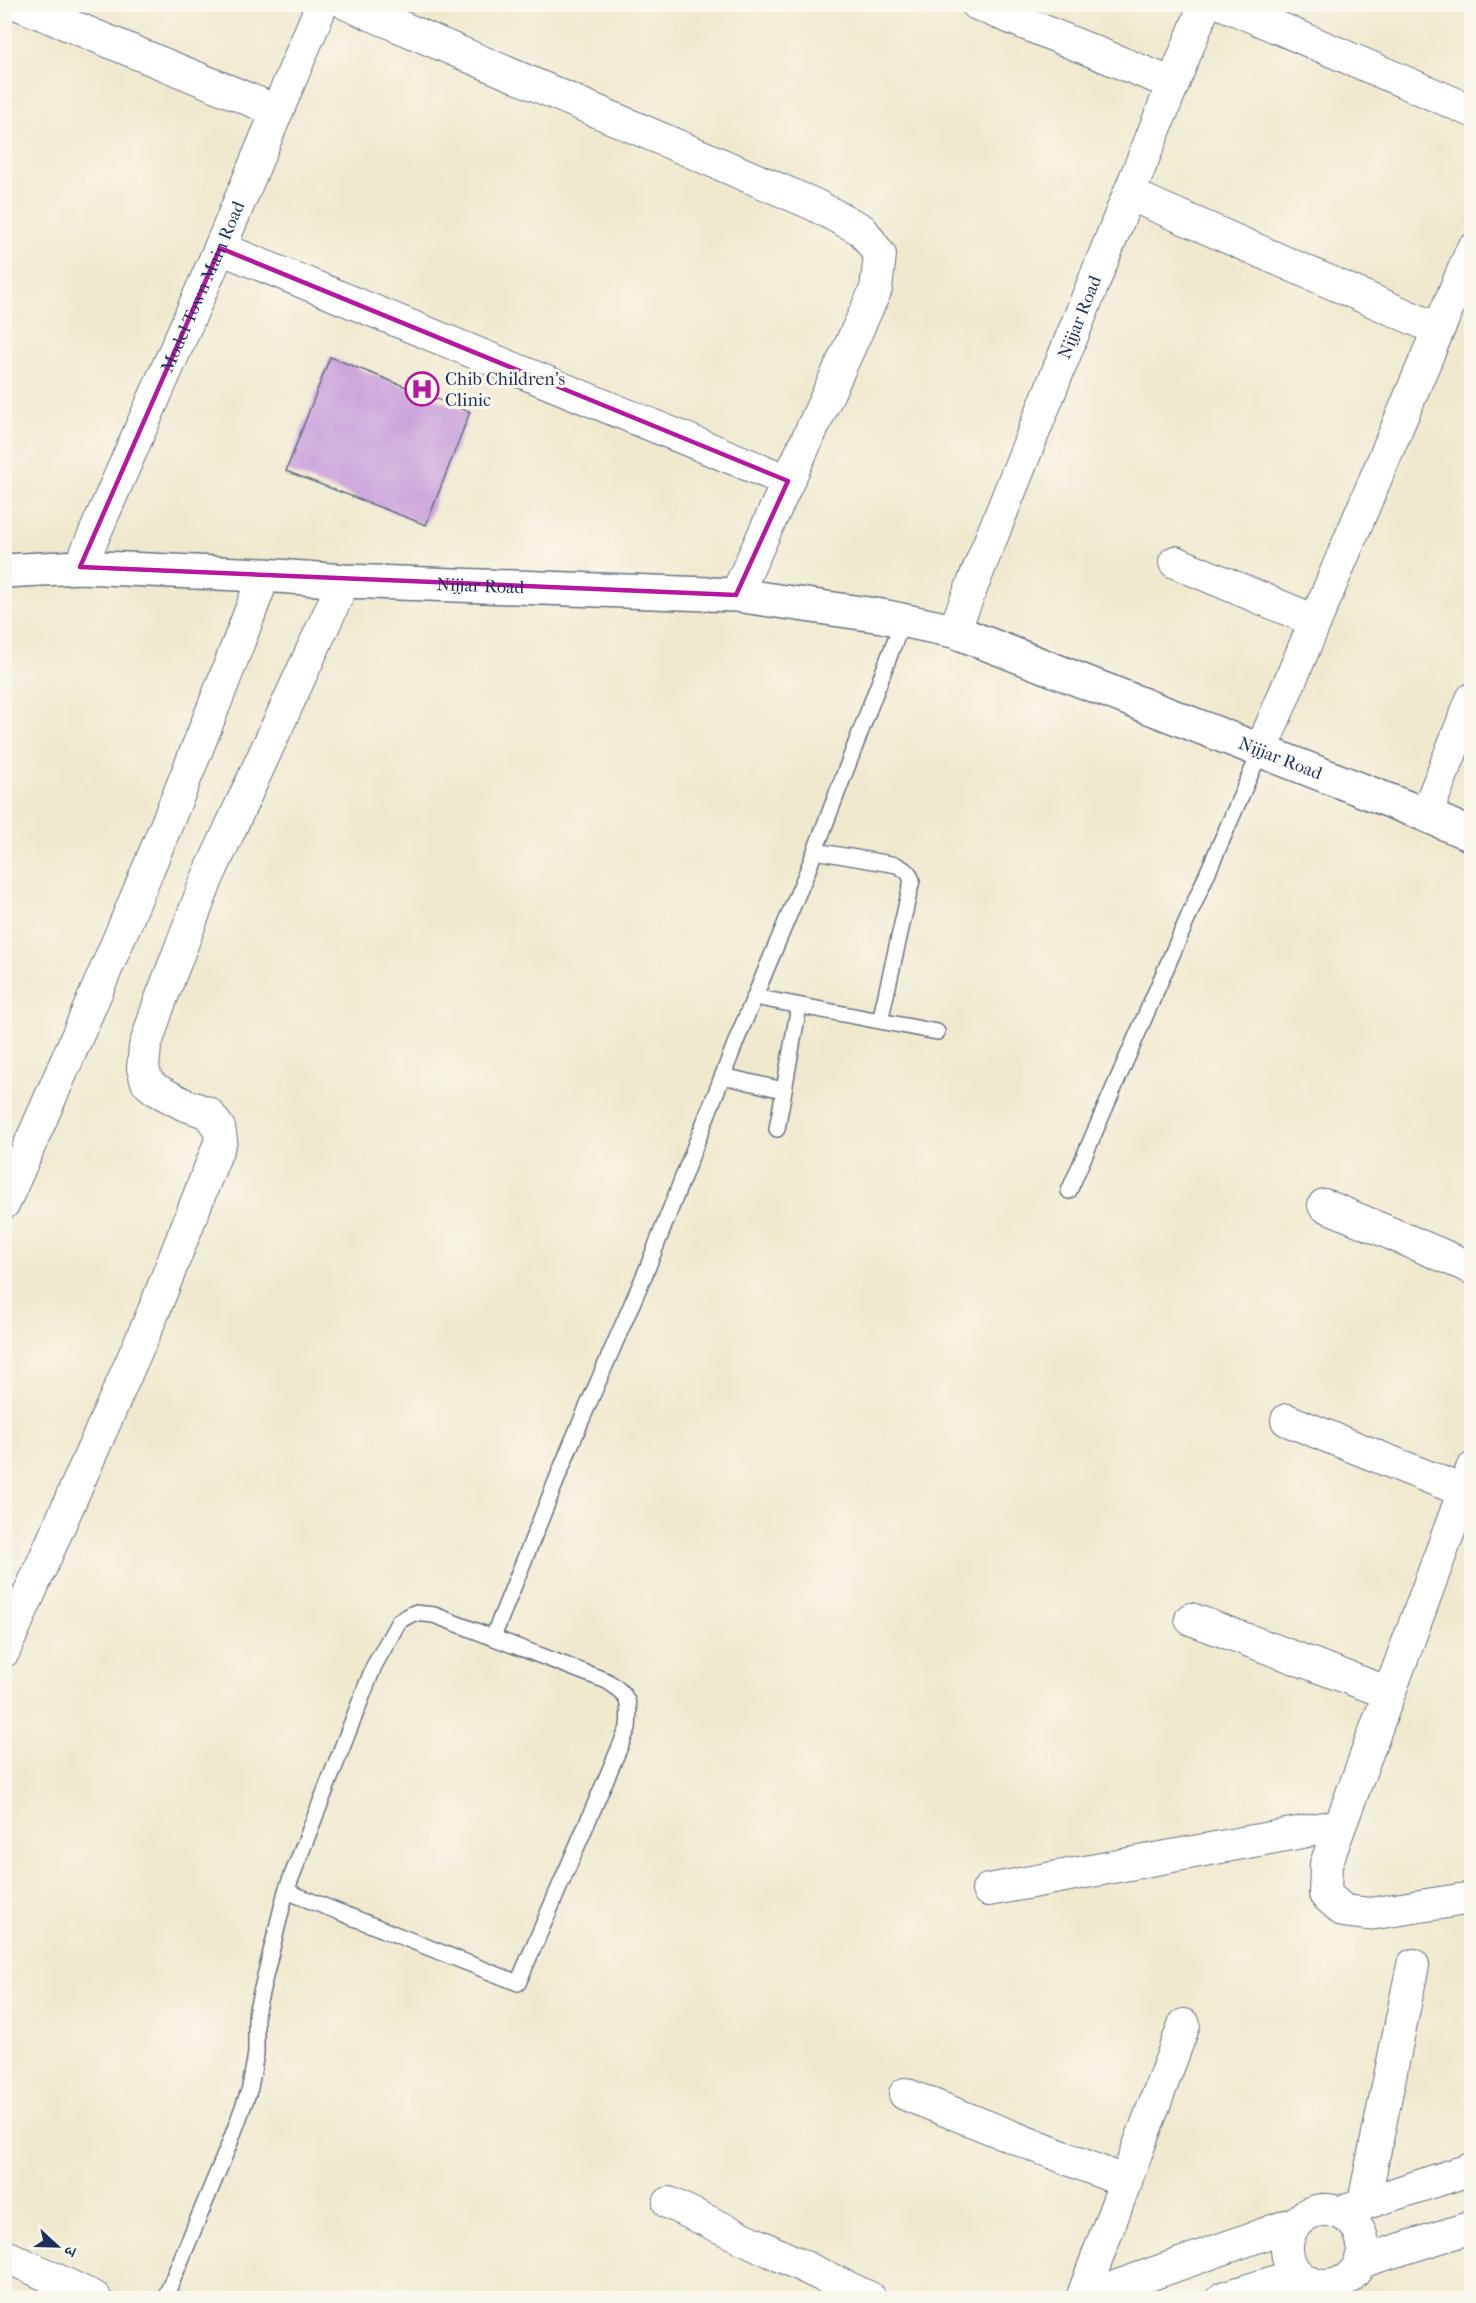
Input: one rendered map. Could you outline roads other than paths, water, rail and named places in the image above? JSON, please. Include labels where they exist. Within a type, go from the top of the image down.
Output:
[{"type":"street","points":[[18,4],[277,111]]},
{"type":"street","name":"Model Town Main Road","points":[[80,567],[220,248],[322,4]]},
{"type":"street","points":[[347,4],[813,204],[862,230],[880,255],[876,289],[736,595]]},
{"type":"street","name":"Nijjar Road","points":[[954,631],[1205,4]]},
{"type":"street","points":[[1223,4],[1472,111]]},
{"type":"street","points":[[990,7],[1173,84]]},
{"type":"street","points":[[1129,194],[1437,329]]},
{"type":"street","points":[[220,248],[788,481]]},
{"type":"street","points":[[1261,750],[1472,250]]},
{"type":"street","points":[[1175,562],[1315,621]]},
{"type":"street","name":"Nijjar Road","points":[[4,571],[80,567],[345,581],[736,595],[903,620],[954,631],[1472,835]]},
{"type":"street","points":[[4,1203],[89,1012],[166,830],[264,575]]},
{"type":"street","points":[[4,1651],[153,1313],[221,1140],[219,1128],[208,1113],[183,1104],[147,1082],[143,1068],[145,1047],[207,879],[345,581]]},
{"type":"street","points":[[1426,815],[1472,699]]},
{"type":"street","points":[[1324,1205],[1472,1268]]},
{"type":"street","points":[[1287,1420],[1467,1480],[1326,1864],[1325,1894],[1344,1911],[1369,1914],[1472,1898]]},
{"type":"street","points":[[1191,1619],[1389,1693]]},
{"type":"street","points":[[988,1890],[1340,1825]]},
{"type":"street","points":[[1295,2223],[1286,2245],[1290,2266],[1297,2276],[1319,2287],[1344,2282],[1354,2274],[1360,2262],[1362,2239],[1349,2218],[1351,2207],[1413,1965]]},
{"type":"street","points":[[1083,2298],[1184,2025]]},
{"type":"street","points":[[905,2094],[1126,2182]]},
{"type":"street","points":[[1083,2298],[1295,2223],[1319,2210],[1351,2207],[1472,2169]]},
{"type":"street","points":[[669,2203],[870,2298]]},
{"type":"street","points":[[1360,2262],[1472,2227]]},
{"type":"street","points":[[4,2255],[87,2297]]},
{"type":"street","points":[[1223,2298],[1297,2276]]},
{"type":"lane","points":[[493,1637],[572,1442],[647,1269],[815,851],[903,620]]},
{"type":"lane","points":[[1069,1191],[1261,750]]},
{"type":"lane","points":[[815,851],[897,866],[908,872],[912,880],[880,1022]]},
{"type":"lane","points":[[755,997],[937,1032]]},
{"type":"lane","points":[[777,1129],[799,1006]]},
{"type":"lane","points":[[723,1076],[783,1090]]},
{"type":"lane","points":[[165,2298],[229,2145],[250,2088],[256,2053],[256,2013],[286,1891],[374,1666],[399,1621],[414,1613],[434,1615],[607,1681],[622,1691],[630,1705],[628,1728],[518,1983],[286,1891]]},
{"type":"place","name":"Chib Children's Clinic","points":[[422,389]]}]
